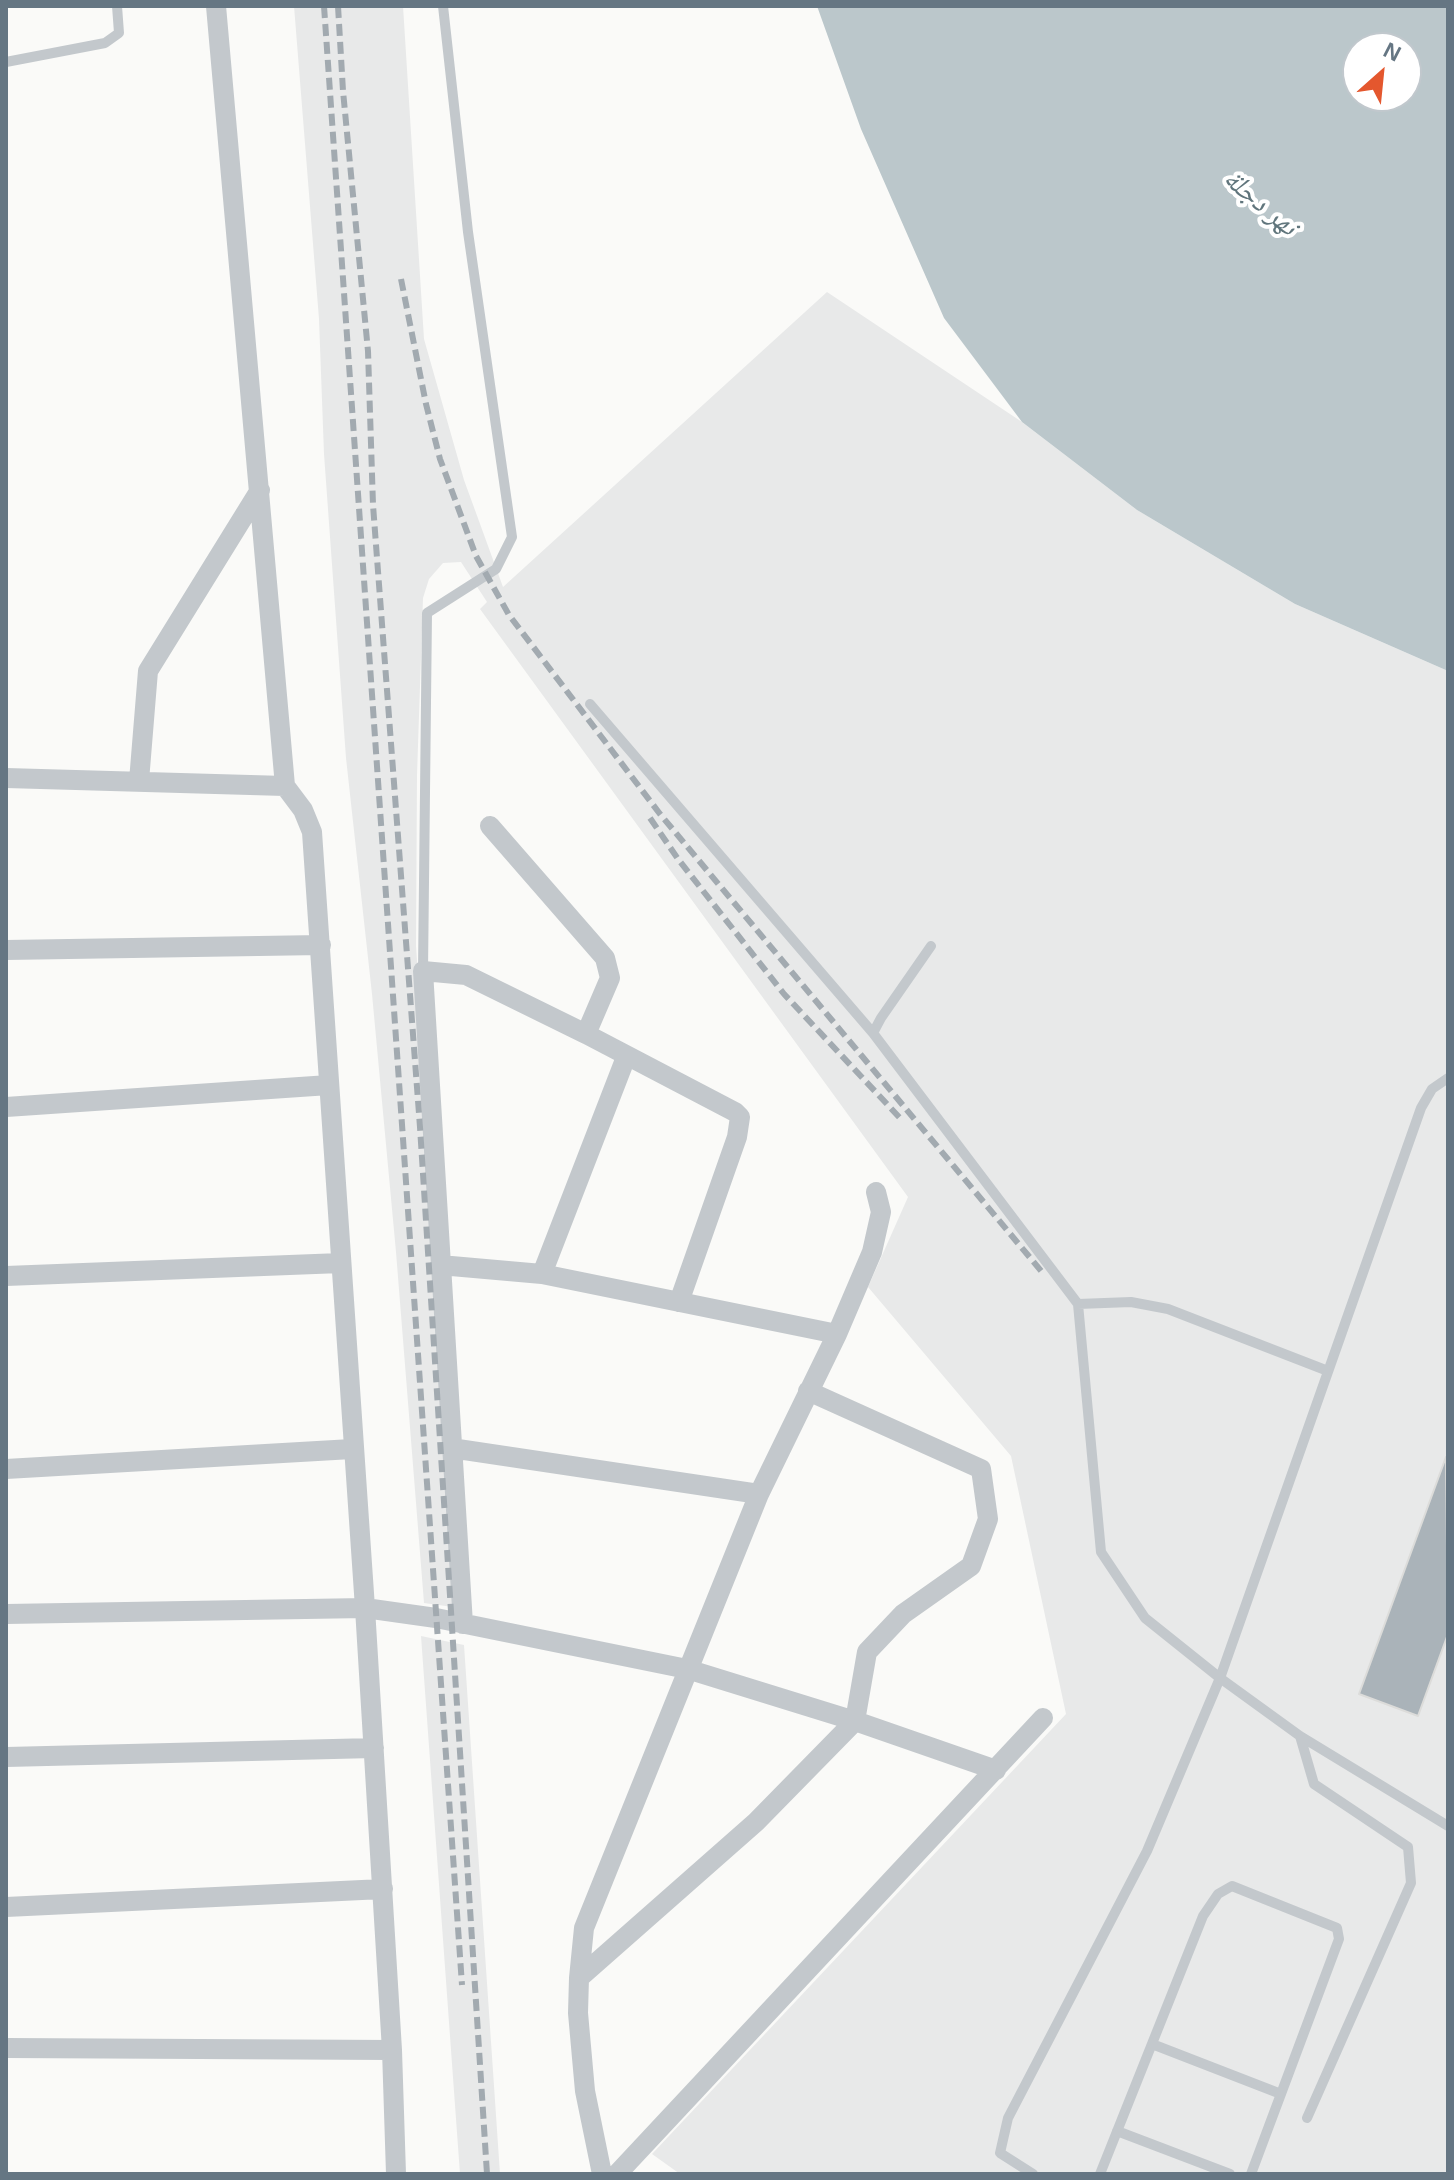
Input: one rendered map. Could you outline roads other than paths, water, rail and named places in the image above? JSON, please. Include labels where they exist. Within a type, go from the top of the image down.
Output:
[{"type":"street","points":[[216,6],[285,786],[303,810],[312,832],[383,1889],[396,2174]]},
{"type":"street","points":[[139,781],[148,671],[260,490]]},
{"type":"street","points":[[6,778],[285,786]]},
{"type":"street","points":[[490,826],[605,958],[610,978],[586,1034]]},
{"type":"street","points":[[6,950],[321,945]]},
{"type":"street","points":[[463,1624],[423,971],[466,975],[735,1112],[741,1121],[679,1302]]},
{"type":"street","points":[[542,1274],[626,1057]]},
{"type":"street","points":[[6,1107],[329,1085]]},
{"type":"street","points":[[602,2174],[585,2091],[578,2013],[584,1928],[759,1494],[837,1334],[872,1252],[881,1212],[876,1192]]},
{"type":"street","points":[[6,1276],[341,1263]]},
{"type":"street","points":[[440,1265],[542,1274],[837,1334]]},
{"type":"street","points":[[579,1978],[756,1822],[855,1721],[867,1652],[903,1614],[971,1566],[988,1519],[981,1469],[808,1391]]},
{"type":"street","points":[[451,1448],[759,1494]]},
{"type":"street","points":[[6,1469],[352,1449]]},
{"type":"street","points":[[6,1614],[365,1608],[463,1624],[687,1669],[855,1721],[996,1770]]},
{"type":"street","points":[[617,2174],[1043,1718]]},
{"type":"street","points":[[6,1757],[374,1748]]},
{"type":"street","points":[[6,1907],[383,1889]]},
{"type":"street","points":[[6,2048],[392,2050]]},
{"type":"lane","points":[[6,62],[105,43],[119,33],[117,6]]},
{"type":"lane","points":[[423,971],[427,613],[496,569],[512,537],[468,232],[443,6]]},
{"type":"lane","points":[[590,704],[873,1033],[1078,1304],[1101,1552],[1145,1618],[1300,1736],[1448,1826]]},
{"type":"lane","points":[[873,1033],[931,946]]},
{"type":"lane","points":[[1033,2174],[1000,2153],[1008,2118],[1147,1851],[1220,1678],[1421,1108],[1432,1089],[1448,1078]]},
{"type":"lane","points":[[1078,1304],[1131,1302],[1168,1309],[1328,1371]]},
{"type":"lane","points":[[1300,1736],[1314,1784],[1408,1847],[1411,1883],[1307,2118]]},
{"type":"lane","points":[[1100,2174],[1203,1916],[1218,1894],[1232,1886],[1337,1928],[1339,1939],[1251,2174]]},
{"type":"lane","points":[[1152,2044],[1281,2094]]},
{"type":"lane","points":[[1117,2131],[1230,2174]]},
{"type":"water","name":"نهر دجلة","points":[[817,6],[1448,6],[1448,671],[1295,604],[1137,510],[1022,422],[944,318],[861,129]]},
{"type":"railway","points":[[324,6],[462,1985]]},
{"type":"railway","points":[[338,6],[368,351],[373,505],[420,1127],[487,2174]]},
{"type":"railway","points":[[401,279],[440,459],[476,556],[509,615],[660,814],[1042,1272]]},
{"type":"railway","points":[[650,818],[678,859],[784,994],[900,1118]]}]
